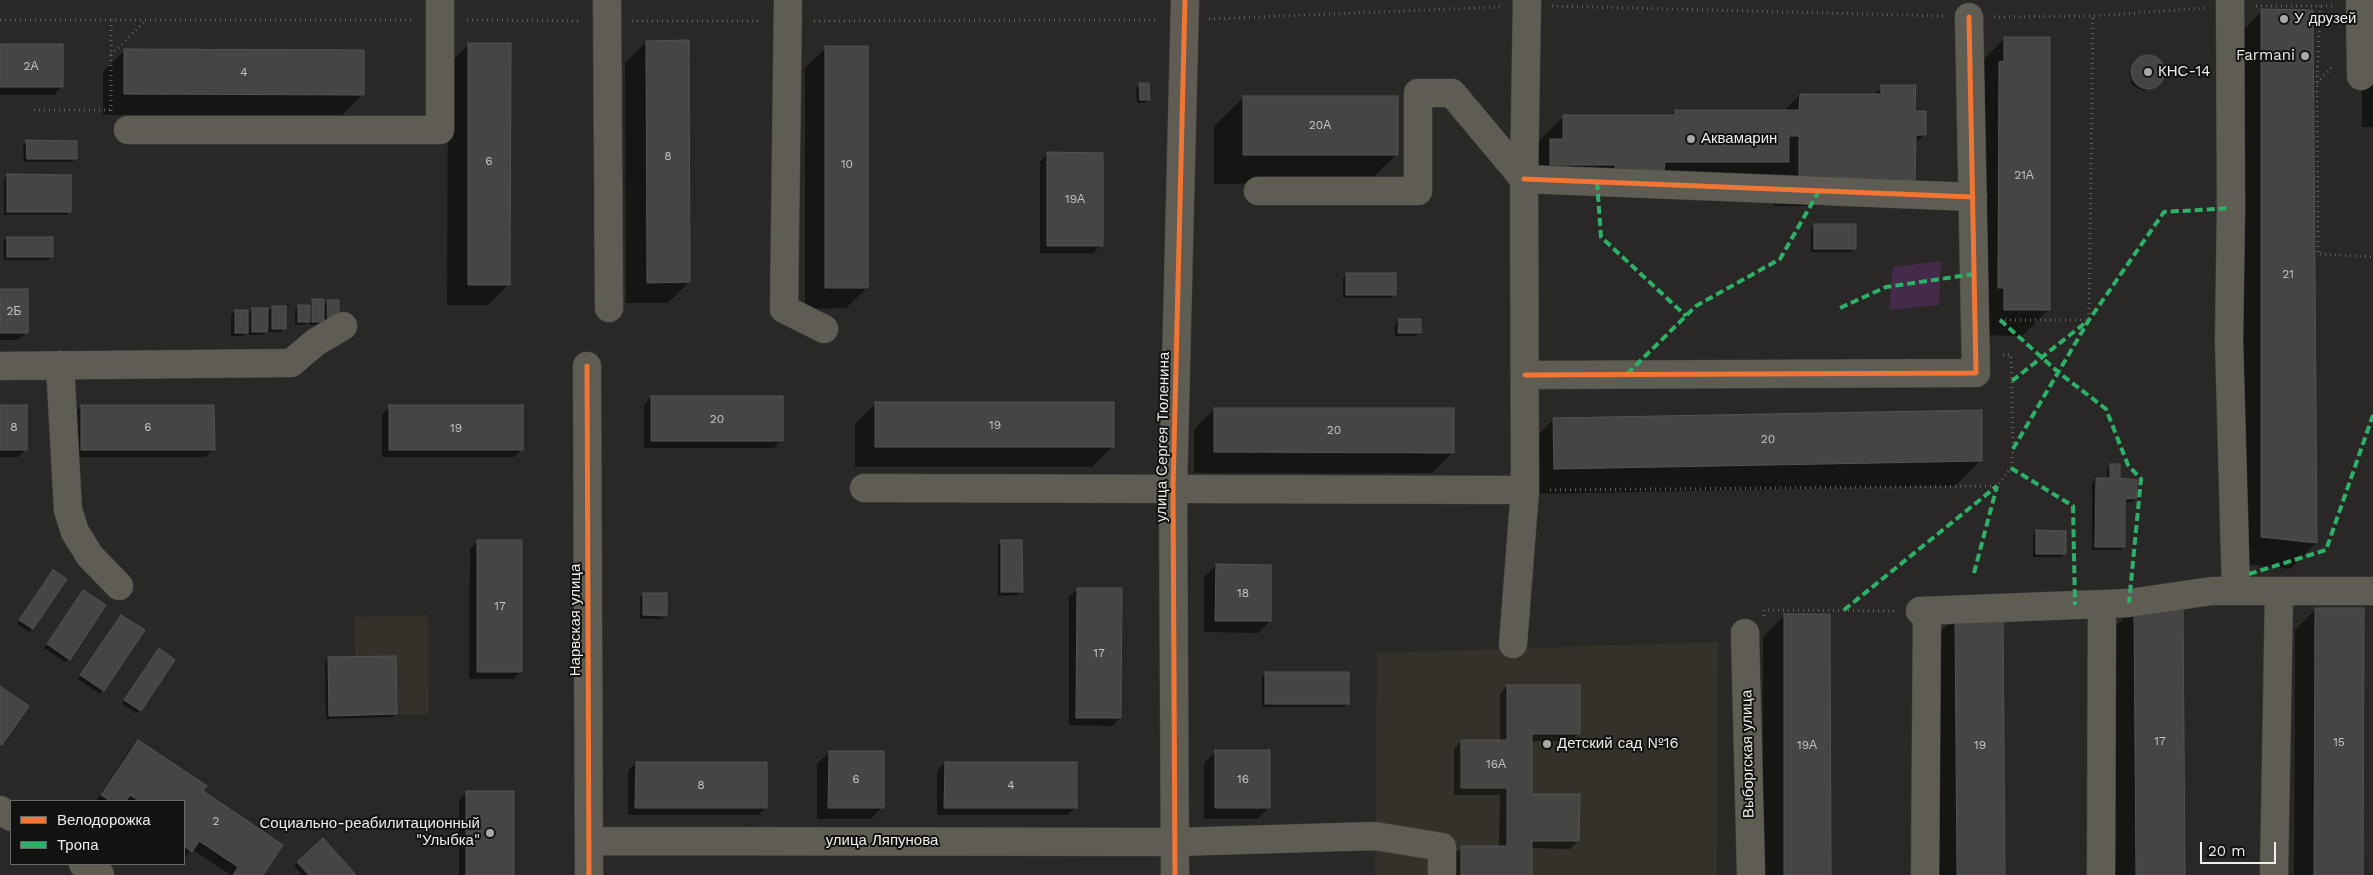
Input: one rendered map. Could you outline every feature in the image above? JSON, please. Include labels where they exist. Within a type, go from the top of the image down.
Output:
[{"type":"street","points":[[128,130],[440,130],[440,0]]},
{"type":"street","points":[[607,0],[609,308]]},
{"type":"street","points":[[788,0],[784,309],[824,329]]},
{"type":"street","name":"улица Сергея Тюленина","points":[[1175,875],[1173,488],[1185,0]]},
{"type":"street","points":[[1514,644],[1525,490],[1524,180],[1527,0]]},
{"type":"street","points":[[2230,0],[2231,208],[2229,340],[2236,591]]},
{"type":"street","points":[[2360,0],[2361,76]]},
{"type":"street","points":[[1524,375],[1976,373],[1969,17]]},
{"type":"street","points":[[1258,191],[1418,191],[1418,93],[1452,93],[1524,180],[1973,197]]},
{"type":"street","points":[[0,366],[291,363],[316,342],[343,326]]},
{"type":"street","points":[[60,365],[68,510],[75,532],[90,556],[119,586]]},
{"type":"street","name":"Нарвская улица","points":[[587,366],[589,875]]},
{"type":"street","points":[[864,488],[1525,490]]},
{"type":"street","points":[[1925,875],[1924,611],[2129,604],[2212,592],[2373,591]]},
{"type":"street","points":[[2274,875],[2279,593]]},
{"type":"street","points":[[2101,875],[2102,604]]},
{"type":"street","name":"Выборгская улица","points":[[1745,633],[1751,875]]},
{"type":"street","name":"улица Ляпунова","points":[[590,840],[1175,842],[1375,836],[1442,847],[1442,875]]},
{"type":"street","points":[[85,865],[100,875]]},
{"type":"path","points":[[2320,6],[2317,83],[2318,254],[2373,257]]},
{"type":"path","points":[[1994,320],[2089,320],[2093,16]]},
{"type":"path","points":[[111,20],[110,110],[128,130]]},
{"type":"path","points":[[111,55],[146,20]]},
{"type":"path","points":[[34,110],[110,110]]},
{"type":"path","points":[[1525,490],[1997,486],[2011,468],[2014,449],[2011,354]]},
{"type":"path","points":[[1764,610],[1924,611]]},
{"type":"shaded area","points":[[1941,261],[1939,305],[1889,310],[1893,267]]},
{"type":"shaded area","points":[[428,615],[429,714],[329,716],[328,657],[355,656],[354,617]]},
{"type":"shaded area","name":"Детский сад №16","points":[[1718,642],[1717,875],[1375,875],[1377,653]]},
{"type":"building","points":[[2261,9],[2313,10],[2317,543],[2261,537]]},
{"type":"building","points":[[2004,37],[2050,37],[2050,310],[2004,310],[2004,288],[1998,288],[1999,62],[2004,61]]},
{"type":"building","points":[[689,40],[690,282],[647,283],[646,41]]},
{"type":"building","points":[[468,43],[511,43],[510,285],[468,285]]},
{"type":"building","points":[[0,44],[63,44],[63,87],[0,87]]},
{"type":"building","points":[[825,46],[868,46],[868,288],[825,288]]},
{"type":"building","points":[[124,49],[364,50],[364,95],[124,94]]},
{"type":"building","name":"КНС-14","points":[[2148,55],[2160,60],[2165,72],[2160,84],[2148,89],[2136,84],[2131,72],[2136,60]]},
{"type":"building","points":[[1139,83],[1149,83],[1150,100],[1140,100]]},
{"type":"building","points":[[1881,85],[1916,85],[1915,111],[1926,111],[1926,135],[1916,135],[1915,180],[1799,180],[1799,136],[1789,136],[1789,162],[1665,162],[1664,170],[1615,171],[1615,165],[1550,165],[1550,139],[1563,139],[1563,115],[1675,115],[1675,110],[1799,110],[1800,94],[1881,94]]},
{"type":"building","points":[[1243,96],[1398,96],[1398,155],[1243,155]]},
{"type":"building","points":[[26,140],[77,141],[77,159],[27,159]]},
{"type":"building","points":[[1047,152],[1103,153],[1103,246],[1047,246]]},
{"type":"building","points":[[7,174],[71,175],[71,212],[7,212]]},
{"type":"building","points":[[1814,224],[1856,224],[1856,249],[1814,249]]},
{"type":"building","points":[[7,237],[53,237],[53,257],[7,257]]},
{"type":"building","points":[[1346,273],[1396,273],[1396,295],[1346,295]]},
{"type":"building","points":[[0,289],[28,289],[28,333],[0,333]]},
{"type":"building","points":[[312,299],[324,299],[324,322],[312,322]]},
{"type":"building","points":[[327,300],[339,300],[339,320],[328,320]]},
{"type":"building","points":[[298,305],[310,305],[310,322],[298,322]]},
{"type":"building","points":[[272,306],[286,306],[286,329],[272,329]]},
{"type":"building","points":[[252,308],[268,308],[267,332],[252,332]]},
{"type":"building","points":[[235,310],[248,310],[248,333],[235,333]]},
{"type":"building","points":[[1399,319],[1421,319],[1421,333],[1398,333]]},
{"type":"building","points":[[651,396],[783,396],[783,441],[651,441]]},
{"type":"building","points":[[875,402],[1114,402],[1114,447],[875,447]]},
{"type":"building","points":[[0,405],[27,405],[27,450],[0,450]]},
{"type":"building","points":[[81,405],[214,405],[215,450],[81,450]]},
{"type":"building","points":[[389,405],[523,405],[523,450],[389,450]]},
{"type":"building","points":[[1214,408],[1454,408],[1454,453],[1214,452]]},
{"type":"building","points":[[1982,410],[1982,461],[1554,469],[1553,418]]},
{"type":"building","points":[[2110,464],[2120,464],[2120,478],[2137,480],[2137,498],[2125,499],[2125,547],[2095,547],[2096,478],[2110,478]]},
{"type":"building","points":[[2036,530],[2066,531],[2066,554],[2036,554]]},
{"type":"building","points":[[477,540],[522,540],[522,672],[477,672]]},
{"type":"building","points":[[1001,540],[1022,540],[1023,592],[1001,592]]},
{"type":"building","points":[[1216,564],[1271,565],[1271,621],[1215,621]]},
{"type":"building","points":[[53,570],[67,579],[33,629],[19,620]]},
{"type":"building","points":[[1077,588],[1122,588],[1121,718],[1076,718]]},
{"type":"building","points":[[83,590],[106,605],[70,660],[47,644]]},
{"type":"building","points":[[643,593],[667,593],[667,616],[643,615]]},
{"type":"building","points":[[2134,606],[2183,606],[2185,875],[2136,875]]},
{"type":"building","points":[[2315,608],[2364,608],[2363,875],[2314,875]]},
{"type":"building","points":[[1784,614],[1830,614],[1831,875],[1784,875]]},
{"type":"building","points":[[2003,614],[2005,875],[1957,875],[1955,615]]},
{"type":"building","points":[[121,615],[145,630],[104,691],[80,675]]},
{"type":"building","points":[[159,648],[175,660],[141,711],[124,700]]},
{"type":"building","points":[[396,656],[397,714],[329,716],[328,657]]},
{"type":"building","points":[[1265,672],[1349,672],[1349,704],[1265,704]]},
{"type":"building","points":[[1507,685],[1580,685],[1580,734],[1532,734],[1532,794],[1580,794],[1579,841],[1532,841],[1532,875],[1461,875],[1461,846],[1507,846],[1507,788],[1461,788],[1461,740],[1507,740]]},
{"type":"building","points":[[0,686],[29,706],[2,745],[0,744]]},
{"type":"building","points":[[138,740],[207,786],[203,791],[283,845],[263,875],[233,875],[238,867],[199,841],[192,852],[185,847],[185,800],[138,800],[130,795],[127,800],[108,800],[101,795]]},
{"type":"building","points":[[1215,750],[1270,750],[1270,808],[1215,808]]},
{"type":"building","points":[[829,751],[884,751],[884,808],[828,808]]},
{"type":"building","points":[[636,762],[767,762],[767,808],[635,808]]},
{"type":"building","points":[[945,762],[1077,762],[1077,808],[944,808]]},
{"type":"building","name":"Социально-реабилитационный \"Улыбка\"","points":[[466,791],[514,791],[514,875],[466,875]]},
{"type":"building","points":[[323,838],[356,875],[309,875],[297,862]]},
{"type":"marked path","points":[[1597,182],[1601,237],[1686,316]]},
{"type":"marked path","points":[[1627,374],[1696,306],[1780,259],[1819,191]]},
{"type":"marked path","points":[[2013,449],[2089,320],[2164,212],[2231,208]]},
{"type":"marked path","points":[[1840,308],[1886,287],[1974,274]]},
{"type":"marked path","points":[[2000,320],[2058,372],[2106,409],[2128,465],[2141,479],[2129,603]]},
{"type":"marked path","points":[[2012,381],[2085,323]]},
{"type":"marked path","points":[[2249,574],[2326,550],[2373,415]]},
{"type":"marked path","points":[[2011,468],[2073,506],[2075,605]]},
{"type":"marked path","points":[[1974,573],[1997,486]]},
{"type":"marked path","points":[[1844,610],[1997,486]]},
{"type":"cycle path","points":[[1175,875],[1173,488],[1185,0]]},
{"type":"cycle path","points":[[1525,375],[1976,373],[1969,17]]},
{"type":"cycle path","points":[[1524,179],[1973,197]]},
{"type":"cycle path","points":[[587,366],[589,875]]},
{"type":"place","name":"У друзей","points":[[2284,19]]},
{"type":"place","name":"Farmani","points":[[2305,56]]},
{"type":"place","name":"КНС-14","points":[[2148,72]]},
{"type":"place","name":"Аквамарин","points":[[1691,139]]},
{"type":"place","name":"Детский сад №16","points":[[1547,744]]},
{"type":"place","name":"Социально-реабилитационный \"Улыбка\"","points":[[490,833]]}]
